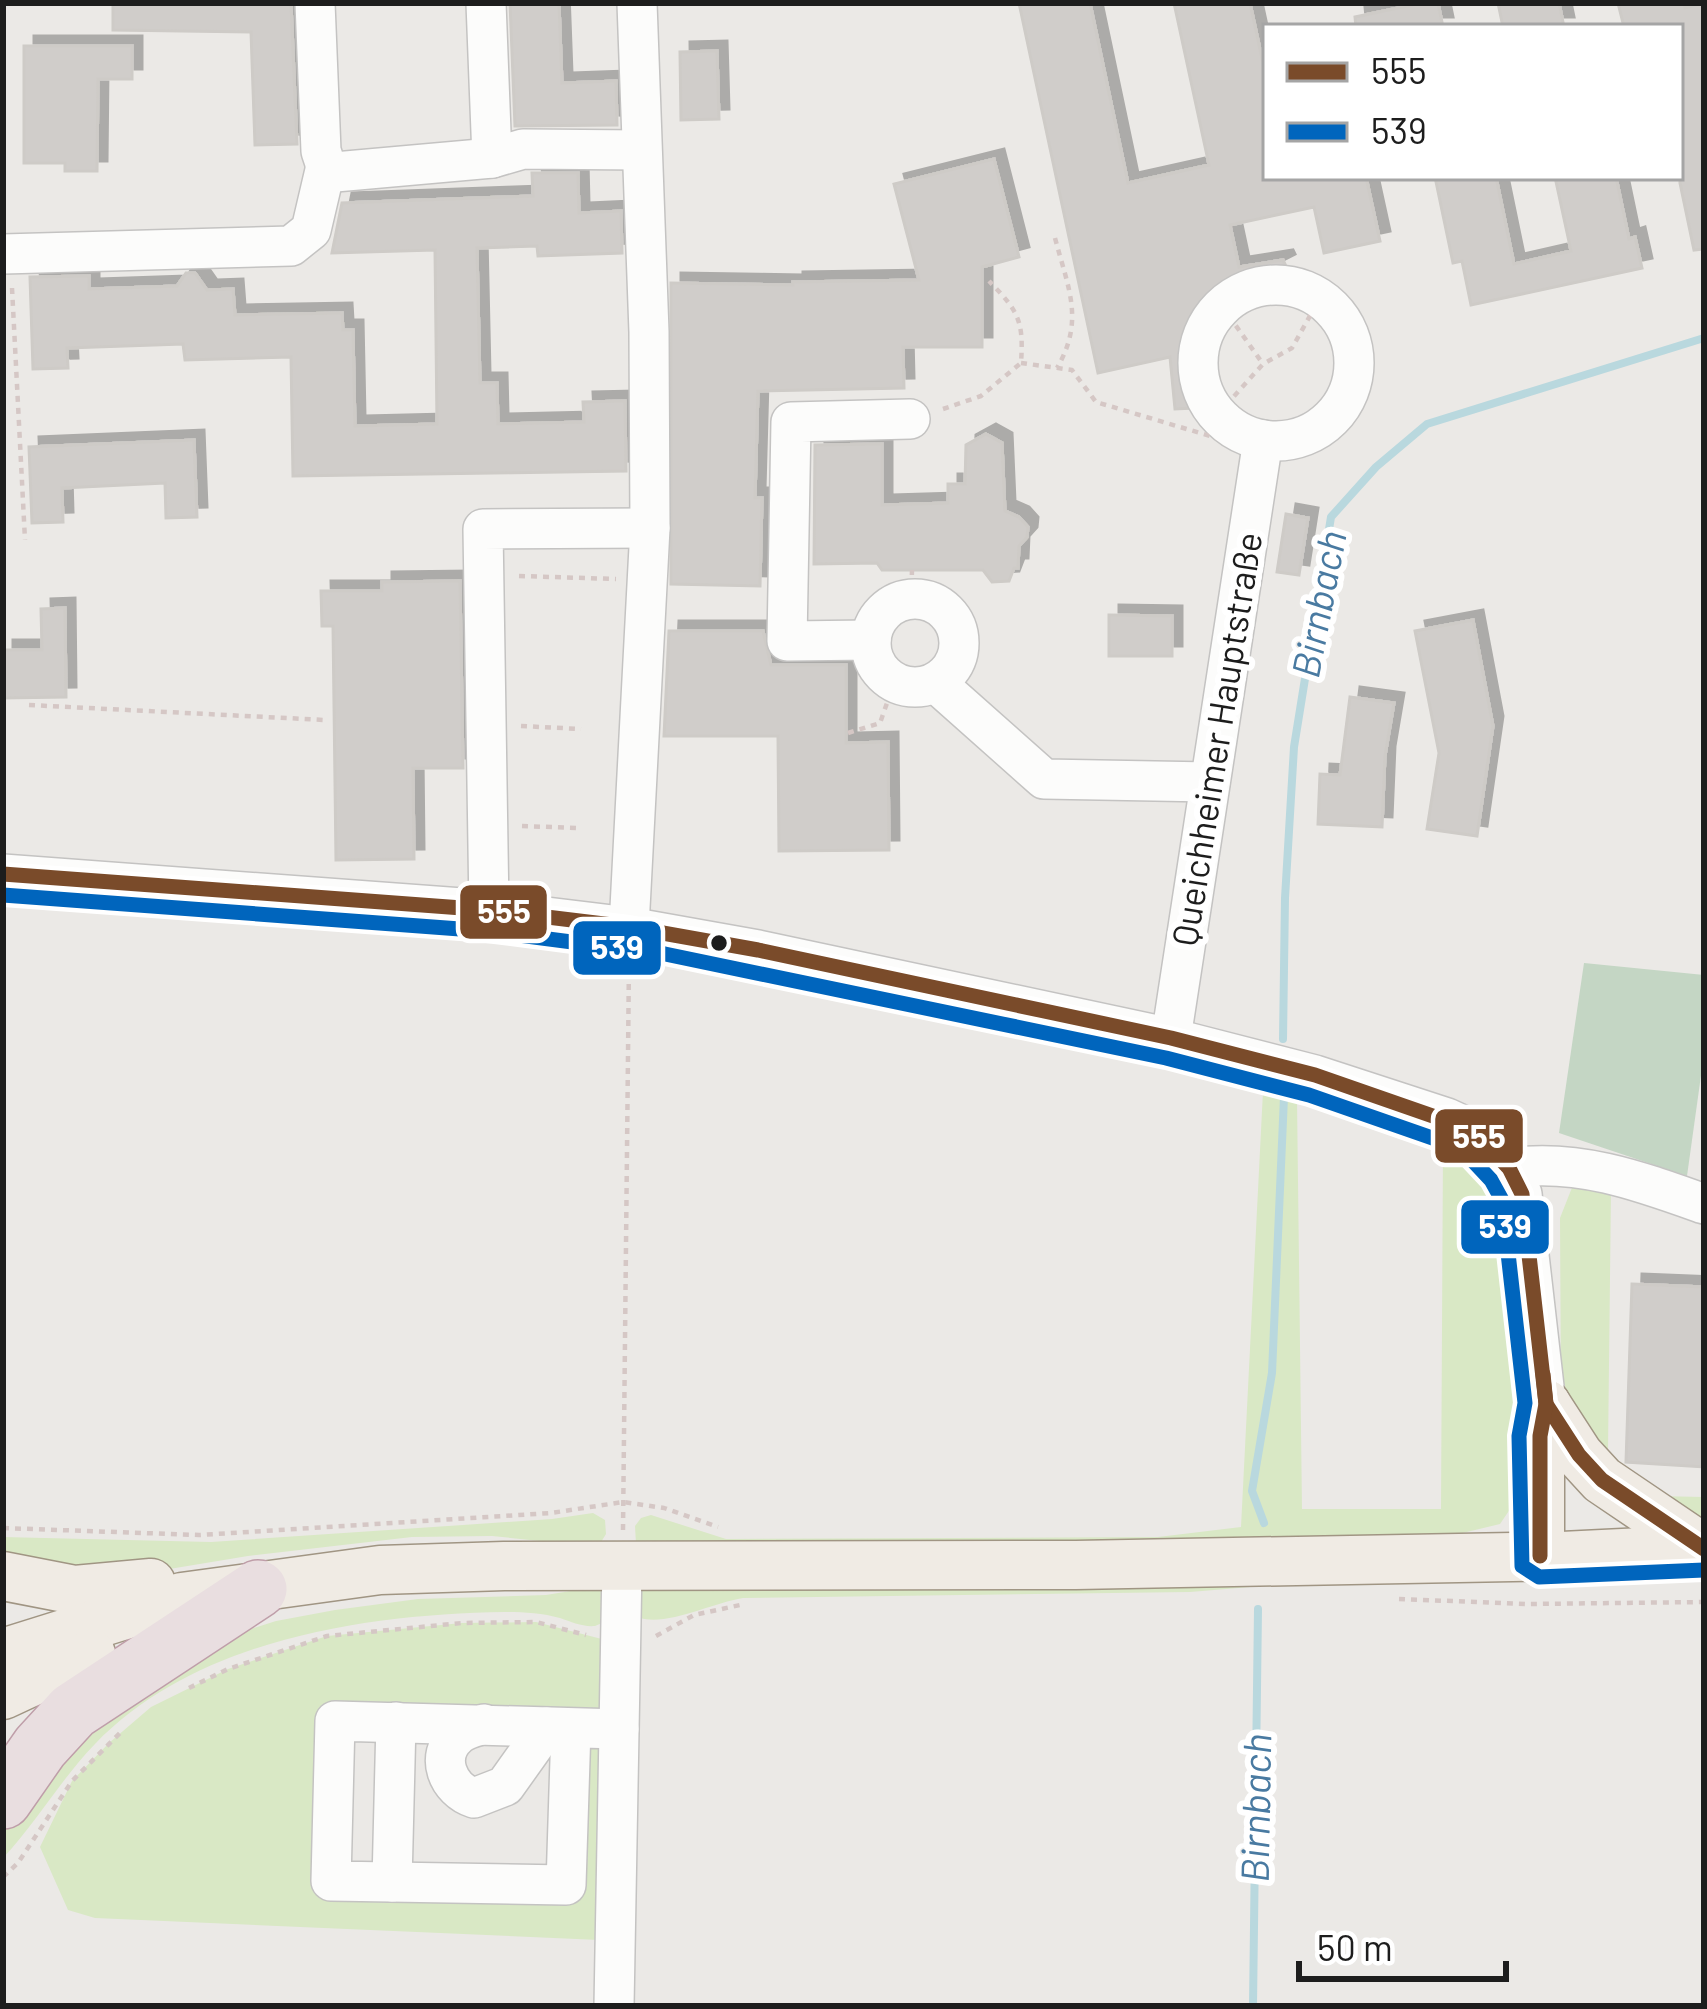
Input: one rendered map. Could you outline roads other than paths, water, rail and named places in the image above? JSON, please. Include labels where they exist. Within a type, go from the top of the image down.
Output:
[{"type":"highway","points":[[3,1801],[40,1747],[73,1711],[258,1588]]},
{"type":"main road","points":[[1546,1404],[1579,1455],[1620,1496],[1704,1549]]},
{"type":"main road","points":[[1546,1404],[1540,1436],[1551,1556]]},
{"type":"main road","points":[[1551,1556],[1580,1526],[1584,1509],[1579,1455]]},
{"type":"main road","points":[[3,1653],[182,1597],[380,1570],[1076,1564],[1704,1549]]},
{"type":"main road","points":[[3,1576],[75,1589],[152,1583],[258,1588]]},
{"type":"main road","points":[[3,1695],[48,1672],[258,1588]]},
{"type":"street","points":[[7,254],[291,246],[311,230],[326,166],[315,3]]},
{"type":"street","points":[[486,3],[492,158]]},
{"type":"street","points":[[629,927],[650,528],[649,332],[637,3]]},
{"type":"street","points":[[326,166],[335,172],[355,172],[492,158],[523,149],[641,150]]},
{"type":"street","points":[[1259,286],[1301,289],[1320,298],[1340,317],[1352,343],[1354,371],[1346,398],[1331,418],[1311,433],[1262,445],[1239,432],[1205,398],[1198,349],[1222,306],[1259,286]]},
{"type":"street","points":[[871,640],[787,641],[791,422],[910,419]]},
{"type":"street","name":"Queichheimer Hauptstraße","points":[[1171,1038],[1262,445]]},
{"type":"street","points":[[489,910],[483,529],[650,528]]},
{"type":"street","points":[[912,585],[940,607],[958,631],[956,661],[936,682],[922,687],[894,683],[875,663],[871,640],[876,622],[912,585]]},
{"type":"street","points":[[936,682],[1045,779],[1210,782]]},
{"type":"street","points":[[3,874],[489,910],[629,927],[1171,1038],[1315,1075],[1447,1118],[1473,1130],[1509,1168],[1526,1207],[1546,1404]]},
{"type":"street","points":[[1509,1168],[1574,1165],[1704,1204]]},
{"type":"street","points":[[614,2006],[622,1566]]},
{"type":"street","points":[[559,1727],[566,1885],[331,1881],[334,1721],[484,1724],[619,1729]]},
{"type":"street","points":[[392,1882],[396,1722]]},
{"type":"street","points":[[484,1724],[454,1737],[446,1750],[451,1784],[460,1794],[474,1798],[505,1786],[559,1727]]},
{"type":"waterway","name":"Birnbach","points":[[1283,1039],[1294,747],[1331,517],[1376,467],[1427,424],[1704,338]]},
{"type":"waterway","name":"Birnbach","points":[[1264,1523],[1252,1491],[1272,1373],[1284,1097]]},
{"type":"waterway","name":"Birnbach","points":[[1253,2006],[1258,1609]]}]
